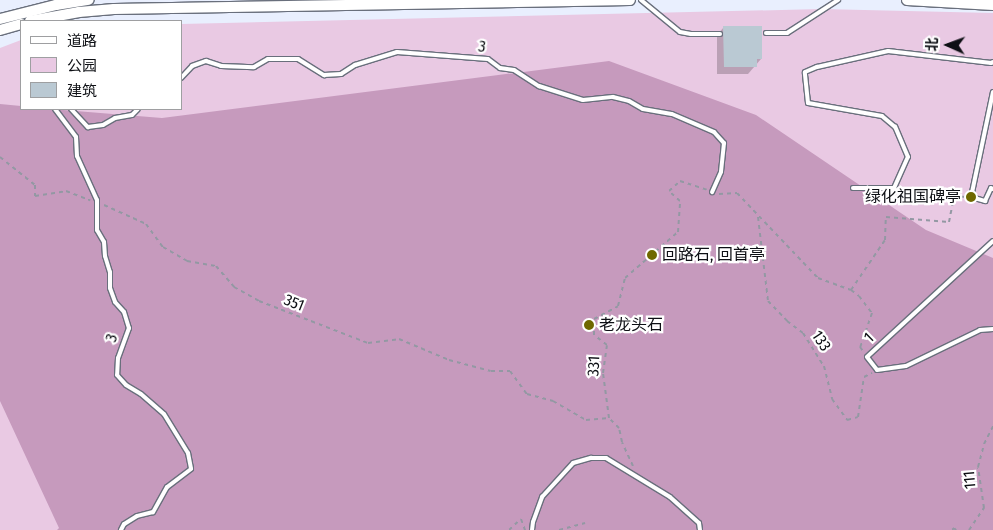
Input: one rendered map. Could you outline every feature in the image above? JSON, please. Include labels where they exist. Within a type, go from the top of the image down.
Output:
[{"type":"main road","points":[[0,19],[56,5],[89,0]]},
{"type":"main road","points":[[35,20],[79,12],[114,9],[630,0]]},
{"type":"main road","points":[[907,0],[993,5]]},
{"type":"main road","points":[[0,30],[20,24]]},
{"type":"lane","points":[[641,0],[680,32],[720,34]]},
{"type":"lane","points":[[766,33],[787,33],[838,0]]},
{"type":"lane","points":[[853,188],[894,188],[908,157],[895,127],[882,116],[808,103],[805,72],[816,67],[888,51],[991,64],[993,62]]},
{"type":"lane","name":"3","points":[[182,77],[192,66],[206,61],[221,66],[254,67],[268,59],[298,59],[324,75],[341,74],[355,65],[397,52],[488,60],[500,68],[514,70],[539,86],[583,100],[613,97],[629,101],[643,109],[672,114],[714,132],[724,143],[721,172],[712,192]]},
{"type":"lane","points":[[993,92],[971,197],[985,201],[990,188],[993,189]]},
{"type":"lane","name":"3","points":[[56,110],[76,137],[77,156],[98,203],[97,230],[104,242],[105,256],[110,272],[110,288],[115,302],[124,312],[129,328],[118,358],[118,375],[126,385],[141,394],[164,414],[188,453],[191,469],[167,487],[153,512],[137,516],[124,524],[121,530]]},
{"type":"lane","points":[[72,110],[77,118],[88,127],[103,125],[116,118],[132,115],[137,110]]},
{"type":"lane","name":"1","points":[[993,241],[868,357],[877,370],[906,366],[980,330],[993,329]]},
{"type":"lane","points":[[532,530],[542,497],[573,464],[591,458],[606,458],[670,497],[699,523],[700,530]]},
{"type":"path","name":"351","points":[[0,157],[34,185],[35,196],[66,191],[146,224],[163,248],[187,261],[216,266],[234,287],[259,301],[368,343],[399,338],[449,360],[491,371],[510,371],[527,394],[553,401],[586,420],[609,418]]},
{"type":"path","name":"331","points":[[639,478],[622,442],[620,428],[609,418],[603,373],[607,345],[594,335],[594,319],[618,306],[625,278],[678,232],[680,202],[669,191],[680,181],[712,192]]},
{"type":"path","points":[[712,192],[722,195],[737,194],[818,278],[851,290],[859,296],[872,313],[860,346],[868,357]]},
{"type":"path","points":[[851,290],[885,240],[886,217],[949,222],[954,196],[971,197]]},
{"type":"path","name":"133","points":[[758,216],[768,301],[786,321],[803,333],[824,366],[832,399],[847,420],[858,417],[864,377],[877,370]]},
{"type":"path","name":"111","points":[[969,530],[984,508],[978,467],[984,444],[993,426]]},
{"type":"path","points":[[509,530],[521,519],[525,530]]},
{"type":"path","points":[[559,530],[560,528],[585,523]]},
{"type":"path","points":[[571,530],[575,526]]},
{"type":"path","points":[[952,530],[954,528],[956,530]]},
{"type":"green space","points":[[821,9],[993,13],[993,530],[0,530],[0,48],[20,40],[20,110],[182,110],[182,24]]},
{"type":"shaded area","points":[[609,61],[756,115],[926,230],[993,258],[993,530],[57,530],[59,528],[0,401],[0,104],[20,106],[20,110],[63,110],[162,118]]},
{"type":"building","points":[[723,26],[762,26],[762,59],[757,59],[757,67],[724,67]]},
{"type":"place","name":"绿化祖国碑亭","points":[[971,197]]},
{"type":"place","name":"回路石, 回首亭","points":[[652,255]]},
{"type":"place","name":"老龙头石","points":[[589,325]]}]
